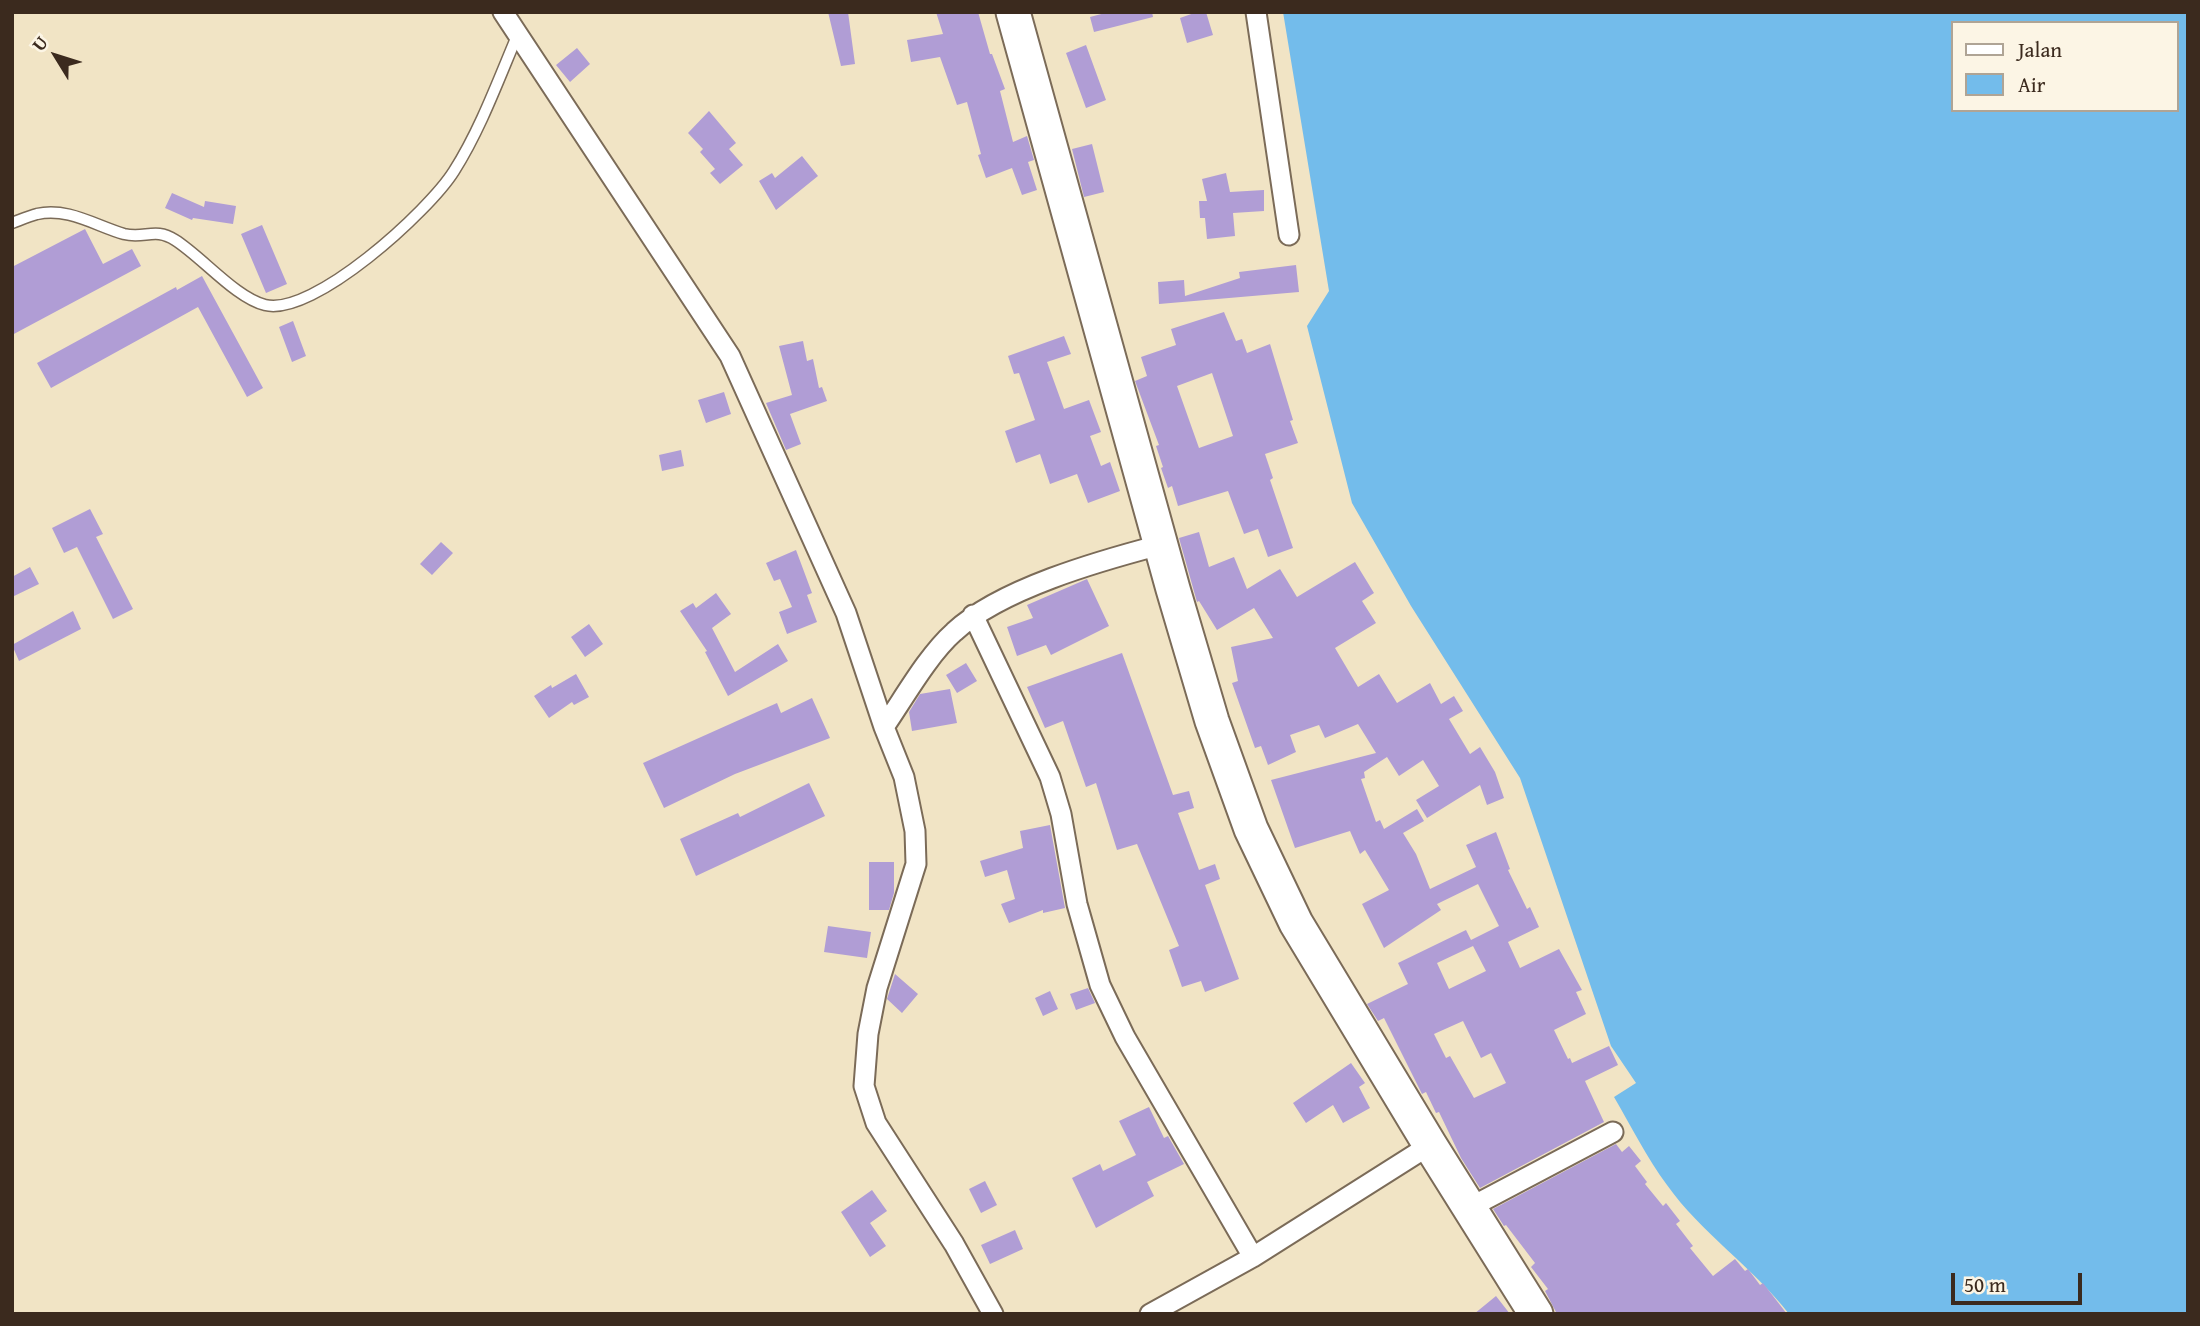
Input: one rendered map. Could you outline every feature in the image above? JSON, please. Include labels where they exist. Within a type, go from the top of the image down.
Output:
[{"type":"highway","points":[[1013,12],[1160,545],[1212,721],[1251,829],[1296,923],[1536,1314]]},
{"type":"street","points":[[503,12],[730,356],[846,613],[884,727],[904,777],[915,831],[916,864],[877,988],[868,1034],[864,1086],[876,1123],[954,1244],[993,1314]]},
{"type":"street","points":[[1256,12],[1289,235]]},
{"type":"street","points":[[884,727],[951,634],[973,615],[1096,562],[1160,545]]},
{"type":"street","points":[[973,615],[1050,777],[1061,814],[1077,904],[1100,985],[1125,1037],[1253,1257]]},
{"type":"street","points":[[1469,1208],[1613,1132]]},
{"type":"street","points":[[1150,1314],[1253,1257],[1430,1145]]},
{"type":"lane","points":[[12,223],[39,214],[60,213],[88,219],[126,234],[162,233],[247,297],[262,305],[278,308],[296,303],[347,275],[427,204],[454,172],[488,106],[517,36]]},
{"type":"water","points":[[1283,12],[2188,12],[2188,1314],[1789,1314],[1760,1281],[1695,1219],[1653,1164],[1614,1097],[1636,1083],[1611,1046],[1520,778],[1411,606],[1352,503],[1307,326],[1329,291]]},
{"type":"building","points":[[828,12],[848,12],[855,64],[841,66]]},
{"type":"building","points":[[936,12],[978,12],[990,54],[1005,89],[1000,91],[1013,142],[1027,136],[1034,160],[1028,162],[1037,190],[1022,195],[1012,168],[986,178],[978,155],[981,154],[967,102],[957,105],[940,57],[911,62],[907,40],[943,34]]},
{"type":"building","points":[[1109,12],[1152,12],[1153,17],[1094,32],[1090,17]]},
{"type":"building","points":[[1206,12],[1213,35],[1187,43],[1180,18]]},
{"type":"building","points":[[1086,45],[1106,100],[1086,108],[1066,53]]},
{"type":"building","points":[[577,48],[590,64],[570,82],[556,65]]},
{"type":"building","points":[[709,111],[736,143],[729,149],[743,165],[720,184],[710,173],[715,169],[700,152],[703,149],[688,133]]},
{"type":"building","points":[[1092,144],[1104,192],[1084,197],[1072,149]]},
{"type":"building","points":[[802,156],[818,176],[776,210],[759,181],[772,173],[775,178]]},
{"type":"building","points":[[1226,173],[1230,192],[1264,190],[1264,211],[1233,213],[1235,236],[1207,239],[1205,218],[1200,218],[1199,201],[1207,201],[1202,179]]},
{"type":"building","points":[[172,193],[204,207],[205,201],[236,206],[233,224],[192,220],[165,208]]},
{"type":"building","points":[[262,225],[287,284],[266,293],[241,234]]},
{"type":"building","points":[[85,229],[103,264],[132,249],[141,266],[12,335],[12,267]]},
{"type":"building","points":[[1296,265],[1299,292],[1159,304],[1158,282],[1184,280],[1185,296],[1240,278],[1239,272]]},
{"type":"building","points":[[202,276],[263,388],[247,397],[198,307],[51,388],[37,363],[176,287],[177,290]]},
{"type":"building","points":[[1224,312],[1236,341],[1242,339],[1247,353],[1270,344],[1298,443],[1265,454],[1273,478],[1270,480],[1293,548],[1268,557],[1258,529],[1244,534],[1228,491],[1178,506],[1172,486],[1168,488],[1161,468],[1163,467],[1156,446],[1159,445],[1135,381],[1147,376],[1141,357],[1176,345],[1171,329]],"holes":[[[1212,373],[1233,436],[1199,448],[1177,386]]]},
{"type":"building","points":[[293,321],[306,356],[292,362],[279,327]]},
{"type":"building","points":[[1064,336],[1071,354],[1047,362],[1064,409],[1089,400],[1101,432],[1090,436],[1101,466],[1110,462],[1120,491],[1088,503],[1077,474],[1050,484],[1040,454],[1016,463],[1005,431],[1035,420],[1019,373],[1014,374],[1008,356]]},
{"type":"building","points":[[803,341],[807,361],[813,359],[819,388],[822,387],[827,401],[790,414],[801,444],[786,450],[766,403],[792,395],[779,346]]},
{"type":"building","points":[[724,392],[731,414],[706,423],[698,400]]},
{"type":"building","points":[[681,450],[684,466],[662,471],[659,455]]},
{"type":"building","points":[[90,509],[103,534],[96,537],[133,609],[113,619],[77,547],[64,553],[52,528]]},
{"type":"building","points":[[1199,532],[1209,567],[1234,557],[1247,589],[1280,569],[1297,597],[1355,562],[1374,593],[1362,601],[1376,623],[1335,648],[1358,687],[1379,674],[1397,703],[1430,683],[1441,704],[1454,696],[1463,711],[1449,719],[1470,754],[1480,747],[1495,772],[1504,798],[1487,805],[1480,785],[1427,818],[1416,800],[1439,786],[1423,760],[1399,776],[1387,757],[1364,772],[1365,778],[1361,779],[1376,822],[1380,820],[1384,829],[1417,809],[1424,821],[1403,833],[1416,854],[1430,889],[1476,867],[1466,845],[1496,832],[1510,869],[1508,870],[1539,927],[1508,942],[1520,968],[1559,949],[1582,990],[1576,992],[1586,1014],[1554,1030],[1568,1059],[1570,1058],[1572,1063],[1609,1046],[1618,1065],[1585,1081],[1604,1122],[1480,1188],[1461,1158],[1439,1112],[1436,1113],[1426,1092],[1422,1094],[1384,1018],[1378,1021],[1367,1004],[1408,984],[1398,963],[1466,930],[1471,940],[1499,926],[1478,884],[1437,904],[1441,910],[1384,948],[1362,904],[1389,890],[1365,850],[1360,854],[1350,831],[1295,848],[1271,780],[1376,753],[1358,724],[1325,738],[1319,725],[1290,735],[1296,752],[1268,765],[1261,746],[1255,748],[1232,683],[1238,681],[1231,647],[1273,638],[1254,608],[1217,630],[1199,601],[1197,602],[1179,538]],"holes":[[[1473,946],[1486,971],[1449,989],[1437,963]],[[1463,1021],[1481,1058],[1491,1053],[1506,1083],[1474,1098],[1450,1056],[1446,1058],[1434,1034]]]},
{"type":"building","points":[[441,542],[453,553],[432,575],[420,564]]},
{"type":"building","points":[[796,550],[812,593],[807,595],[817,622],[787,634],[779,612],[792,607],[780,579],[774,581],[766,563]]},
{"type":"building","points":[[30,567],[39,584],[12,597],[12,577]]},
{"type":"building","points":[[1087,579],[1109,626],[1051,655],[1046,645],[1017,656],[1007,627],[1033,618],[1027,605]]},
{"type":"building","points":[[716,593],[731,614],[712,628],[735,672],[778,644],[788,661],[728,696],[705,652],[707,651],[680,611],[693,603],[696,608]]},
{"type":"building","points":[[73,611],[81,629],[19,661],[12,645]]},
{"type":"building","points":[[589,624],[603,644],[585,657],[571,637]]},
{"type":"building","points":[[1122,653],[1173,795],[1189,791],[1194,808],[1178,813],[1199,870],[1215,864],[1220,879],[1205,885],[1239,979],[1205,992],[1201,981],[1182,987],[1169,950],[1179,946],[1137,844],[1117,850],[1096,783],[1086,787],[1063,721],[1045,728],[1027,687]]},
{"type":"building","points":[[966,663],[977,681],[957,693],[946,675]]},
{"type":"building","points":[[576,674],[589,697],[574,705],[572,702],[549,718],[534,696]]},
{"type":"building","points":[[950,689],[957,723],[912,731],[909,712],[920,694]]},
{"type":"building","points":[[812,698],[830,738],[735,774],[664,808],[643,763],[777,703],[781,713]]},
{"type":"building","points":[[809,783],[825,816],[696,876],[680,839],[738,813],[740,817]]},
{"type":"building","points":[[1050,825],[1065,908],[1043,913],[1043,910],[1009,923],[1001,904],[1015,899],[1007,870],[985,877],[980,861],[1023,848],[1020,831]]},
{"type":"building","points":[[869,862],[894,862],[894,893],[889,910],[869,910]]},
{"type":"building","points":[[828,926],[871,932],[867,958],[824,952]]},
{"type":"building","points":[[895,974],[918,994],[902,1013],[887,999]]},
{"type":"building","points":[[1088,988],[1095,1003],[1076,1010],[1070,994]]},
{"type":"building","points":[[1050,991],[1058,1009],[1043,1016],[1035,998]]},
{"type":"building","points":[[1351,1063],[1365,1083],[1359,1087],[1370,1108],[1343,1123],[1333,1105],[1306,1123],[1293,1103]]},
{"type":"building","points":[[1149,1107],[1164,1138],[1168,1136],[1184,1164],[1147,1182],[1154,1196],[1096,1228],[1072,1178],[1100,1164],[1103,1171],[1136,1155],[1119,1121]]},
{"type":"building","points":[[1616,1144],[1622,1152],[1629,1146],[1641,1161],[1635,1166],[1647,1182],[1645,1184],[1663,1206],[1666,1203],[1680,1221],[1676,1224],[1693,1246],[1690,1248],[1713,1276],[1735,1259],[1745,1271],[1748,1269],[1760,1285],[1763,1283],[1787,1314],[1557,1314],[1545,1291],[1548,1289],[1531,1267],[1535,1263],[1493,1209]]},
{"type":"building","points":[[985,1181],[997,1205],[981,1213],[969,1189]]},
{"type":"building","points":[[872,1190],[887,1211],[870,1223],[886,1246],[870,1257],[841,1212]]},
{"type":"building","points":[[1015,1230],[1023,1249],[990,1264],[981,1245]]},
{"type":"building","points":[[1496,1296],[1510,1314],[1474,1314]]}]
